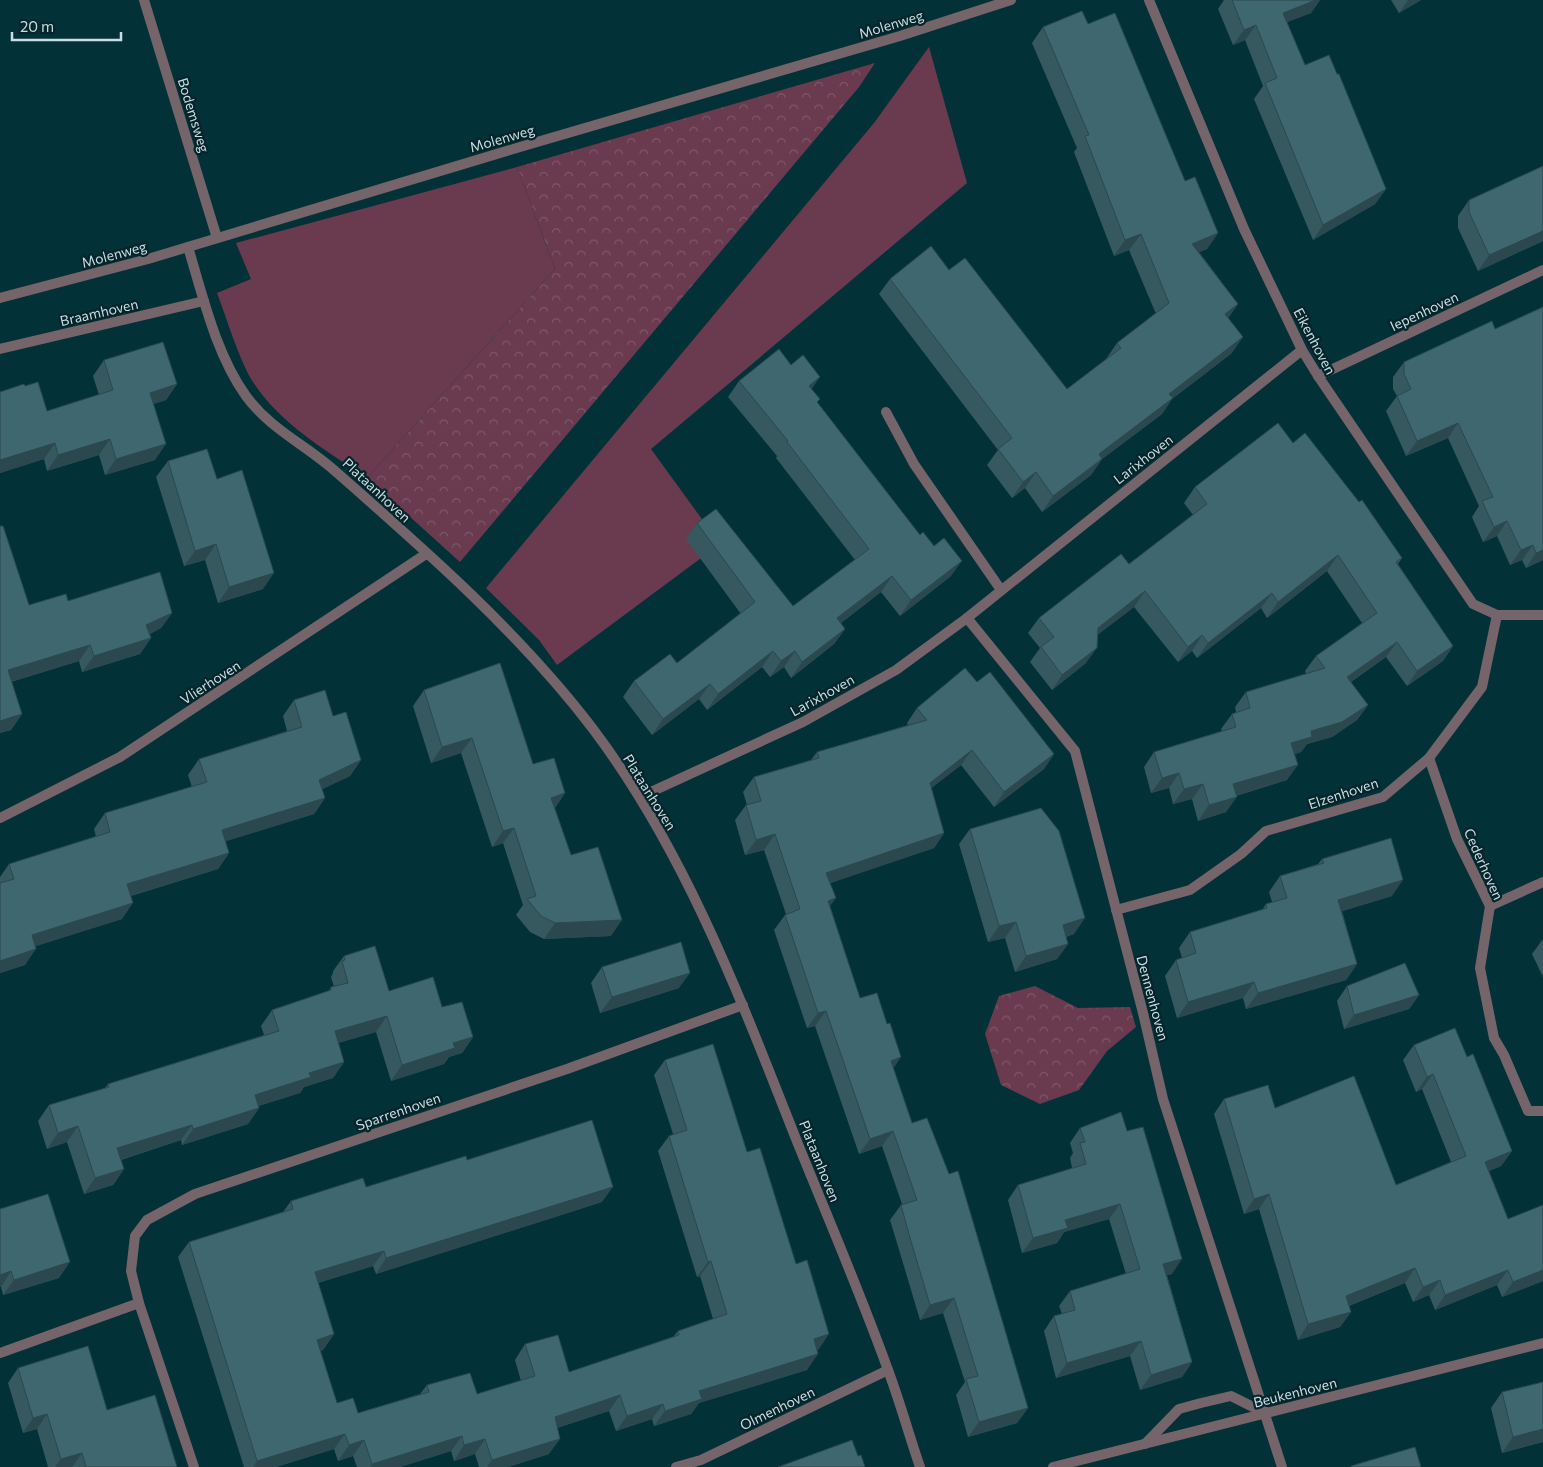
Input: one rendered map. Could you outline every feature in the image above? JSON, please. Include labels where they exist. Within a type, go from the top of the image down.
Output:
[{"type":"street","name":"Bodemsweg","points":[[144,0],[217,238]]},
{"type":"street","name":"Molenweg","points":[[0,298],[188,248],[900,36],[1011,0]]},
{"type":"street","name":"Eikenhoven","points":[[1149,0],[1244,229],[1302,350],[1318,376],[1473,604],[1497,615],[1543,615]]},
{"type":"street","name":"Plataanhoven","points":[[188,248],[204,301],[224,356],[245,395],[276,428],[332,468],[542,664],[594,730],[640,797],[696,900],[743,1005],[888,1370],[920,1467]]},
{"type":"street","name":"Iepenhoven","points":[[1318,376],[1543,270]]},
{"type":"street","name":"Braamhoven","points":[[0,349],[204,301]]},
{"type":"street","name":"Larixhoven","points":[[640,797],[802,722],[896,670],[966,618],[1302,350]]},
{"type":"street","points":[[886,412],[914,464],[1001,590]]},
{"type":"street","name":"Vlierhoven","points":[[0,818],[120,757],[426,554]]},
{"type":"street","name":"Elzenhoven","points":[[1116,910],[1190,890],[1241,854],[1266,831],[1383,797],[1429,758],[1482,686],[1497,615]]},
{"type":"street","name":"Dennenhoven","points":[[966,618],[1075,751],[1163,1099],[1282,1467]]},
{"type":"street","name":"Cederhoven","points":[[1429,758],[1457,839],[1490,906],[1480,968],[1494,1038],[1504,1055],[1528,1111],[1543,1111]]},
{"type":"street","points":[[1490,906],[1543,882]]},
{"type":"street","name":"Sparrenhoven","points":[[194,1467],[139,1303],[131,1271],[135,1236],[146,1220],[195,1194],[566,1069],[743,1005]]},
{"type":"street","points":[[0,1353],[139,1303]]},
{"type":"street","name":"Beukenhoven","points":[[1053,1467],[1543,1343]]},
{"type":"street","name":"Olmenhoven","points":[[676,1467],[701,1460],[888,1370]]},
{"type":"street","points":[[1145,1444],[1179,1409],[1201,1403],[1231,1396],[1265,1413]]},
{"type":"green space","points":[[929,47],[967,183],[651,449],[720,544],[557,665],[539,640],[486,588],[874,123]]},
{"type":"green space","points":[[875,63],[859,87],[460,562],[367,478],[555,269],[517,167]]},
{"type":"green space","points":[[517,167],[555,269],[367,478],[320,447],[290,424],[264,397],[253,382],[238,351],[217,293],[251,279],[236,243]]},
{"type":"green space","points":[[1035,986],[1078,1008],[1130,1007],[1136,1027],[1107,1051],[1079,1090],[1040,1104],[1001,1085],[985,1034],[999,996]]},
{"type":"building","points":[[1232,0],[1316,0],[1283,13],[1305,65],[1329,55],[1337,74],[1339,74],[1386,189],[1323,225],[1265,83],[1277,78],[1256,25],[1244,30]]},
{"type":"building","points":[[1082,11],[1088,24],[1115,13],[1185,181],[1195,177],[1218,233],[1192,244],[1238,304],[1225,314],[1243,337],[1169,394],[1173,398],[1099,454],[1102,459],[1053,496],[1036,472],[1023,482],[998,449],[1012,438],[890,279],[931,246],[949,270],[965,258],[1067,389],[1121,348],[1117,343],[1169,303],[1141,234],[1125,240],[1085,136],[1089,135],[1043,27]]},
{"type":"building","points":[[1543,166],[1543,231],[1489,255],[1469,212],[1469,200]]},
{"type":"building","points":[[1543,307],[1543,550],[1536,553],[1533,545],[1521,550],[1507,521],[1494,527],[1482,501],[1493,497],[1458,423],[1417,441],[1397,396],[1411,389],[1404,374],[1404,362],[1492,321],[1495,329]]},
{"type":"building","points":[[163,342],[177,384],[150,393],[166,444],[116,459],[110,439],[58,455],[55,443],[0,460],[0,392],[24,384],[25,386],[38,382],[47,411],[113,390],[104,360]]},
{"type":"building","points":[[779,349],[791,365],[803,355],[820,377],[809,386],[820,399],[817,402],[920,535],[923,532],[934,546],[944,538],[962,561],[911,600],[892,576],[837,618],[845,629],[802,662],[795,651],[781,661],[773,651],[718,694],[710,684],[663,719],[634,681],[670,654],[677,663],[755,602],[697,523],[716,509],[793,606],[869,549],[788,441],[739,381]]},
{"type":"building","points":[[1278,423],[1293,443],[1305,433],[1359,502],[1362,500],[1402,558],[1396,562],[1453,646],[1417,671],[1397,642],[1347,677],[1368,705],[1342,722],[1311,731],[1312,737],[1291,743],[1298,765],[1233,784],[1237,797],[1209,805],[1203,784],[1184,789],[1179,773],[1162,778],[1154,752],[1236,727],[1232,714],[1250,708],[1246,692],[1325,668],[1316,656],[1377,613],[1338,555],[1278,602],[1272,593],[1208,643],[1202,635],[1188,647],[1145,591],[1098,628],[1097,648],[1062,675],[1041,647],[1054,637],[1039,618],[1121,554],[1129,564],[1207,504],[1195,487]]},
{"type":"building","points":[[207,449],[217,479],[242,470],[274,573],[229,587],[216,544],[195,551],[168,461]]},
{"type":"building","points":[[0,526],[3,526],[29,605],[66,594],[68,601],[160,572],[172,613],[146,625],[151,638],[94,656],[90,645],[8,670],[22,714],[0,721]]},
{"type":"building","points":[[500,663],[533,764],[554,758],[565,793],[551,798],[571,855],[598,847],[622,920],[555,923],[541,916],[527,899],[536,896],[514,828],[503,831],[472,738],[442,747],[424,690]]},
{"type":"building","points":[[965,668],[977,682],[990,672],[1054,754],[1004,792],[972,750],[930,783],[944,833],[826,873],[836,898],[828,901],[860,998],[877,993],[887,1024],[890,1023],[901,1057],[891,1061],[912,1123],[927,1118],[949,1174],[958,1171],[1028,1408],[979,1422],[966,1379],[978,1376],[954,1298],[930,1305],[910,1238],[901,1205],[917,1200],[893,1131],[870,1139],[826,1011],[818,1013],[785,915],[800,909],[775,834],[756,840],[746,805],[761,801],[754,777],[819,758],[817,752],[927,720],[917,708]]},
{"type":"building","points":[[325,690],[333,716],[346,712],[361,760],[319,780],[325,798],[222,830],[229,853],[127,884],[133,903],[32,935],[36,949],[0,961],[0,883],[14,879],[9,864],[110,832],[105,813],[207,782],[199,759],[302,727],[294,700]]},
{"type":"building","points":[[1041,808],[1059,831],[1085,918],[1063,925],[1068,944],[1026,956],[1016,922],[999,926],[970,829]]},
{"type":"building","points":[[1391,838],[1403,880],[1338,900],[1357,964],[1258,993],[1254,982],[1188,1002],[1176,960],[1196,953],[1190,932],[1267,908],[1266,904],[1287,898],[1280,876],[1324,863],[1322,859]]},
{"type":"building","points":[[681,942],[690,973],[612,997],[602,967]]},
{"type":"building","points":[[375,946],[389,991],[433,977],[442,1007],[462,1002],[473,1037],[453,1043],[455,1048],[402,1065],[387,1016],[335,1031],[344,1062],[309,1073],[311,1077],[255,1095],[259,1108],[193,1129],[192,1125],[117,1148],[124,1169],[95,1178],[78,1126],[58,1133],[49,1105],[109,1087],[108,1084],[279,1031],[272,1010],[331,990],[331,987],[348,983],[342,961],[345,960],[344,956]]},
{"type":"building","points":[[1405,963],[1419,995],[1354,1015],[1347,986]]},
{"type":"building","points":[[1455,1028],[1467,1057],[1473,1054],[1512,1151],[1485,1162],[1508,1219],[1543,1205],[1543,1270],[1513,1282],[1508,1270],[1445,1295],[1440,1280],[1423,1287],[1415,1268],[1346,1296],[1351,1312],[1308,1324],[1269,1194],[1254,1199],[1224,1099],[1268,1085],[1275,1108],[1354,1076],[1396,1185],[1466,1156],[1433,1074],[1427,1077],[1414,1045]]},
{"type":"building","points":[[713,1044],[747,1152],[760,1148],[796,1264],[807,1260],[829,1334],[814,1339],[818,1354],[699,1391],[702,1399],[665,1411],[663,1404],[627,1416],[620,1395],[555,1417],[560,1439],[492,1460],[485,1439],[464,1445],[462,1436],[372,1464],[364,1440],[349,1445],[345,1434],[257,1461],[189,1242],[293,1209],[291,1201],[363,1178],[366,1187],[466,1156],[467,1160],[592,1120],[613,1187],[386,1258],[384,1251],[315,1272],[334,1334],[317,1340],[337,1403],[353,1398],[358,1413],[429,1392],[427,1385],[470,1373],[477,1394],[535,1376],[525,1344],[558,1335],[569,1372],[679,1335],[678,1331],[727,1314],[711,1261],[708,1262],[669,1136],[687,1130],[665,1060]]},
{"type":"building","points":[[1121,1112],[1127,1131],[1143,1127],[1182,1259],[1163,1264],[1192,1362],[1151,1375],[1141,1341],[1067,1363],[1054,1316],[1075,1310],[1070,1291],[1140,1269],[1120,1204],[1065,1220],[1068,1228],[1033,1238],[1018,1185],[1086,1164],[1080,1143],[1085,1142],[1080,1128]]},
{"type":"building","points":[[48,1194],[70,1262],[14,1280],[11,1271],[0,1275],[0,1209]]},
{"type":"building","points":[[88,1346],[107,1410],[155,1395],[177,1467],[86,1467],[82,1453],[61,1459],[47,1414],[33,1418],[18,1368]]},
{"type":"building","points":[[1543,1382],[1543,1429],[1513,1437],[1502,1392]]},
{"type":"building","points":[[852,1440],[858,1456],[861,1455],[865,1467],[778,1467]]},
{"type":"building","points":[[1415,1447],[1421,1467],[1351,1467],[1351,1466]]}]
